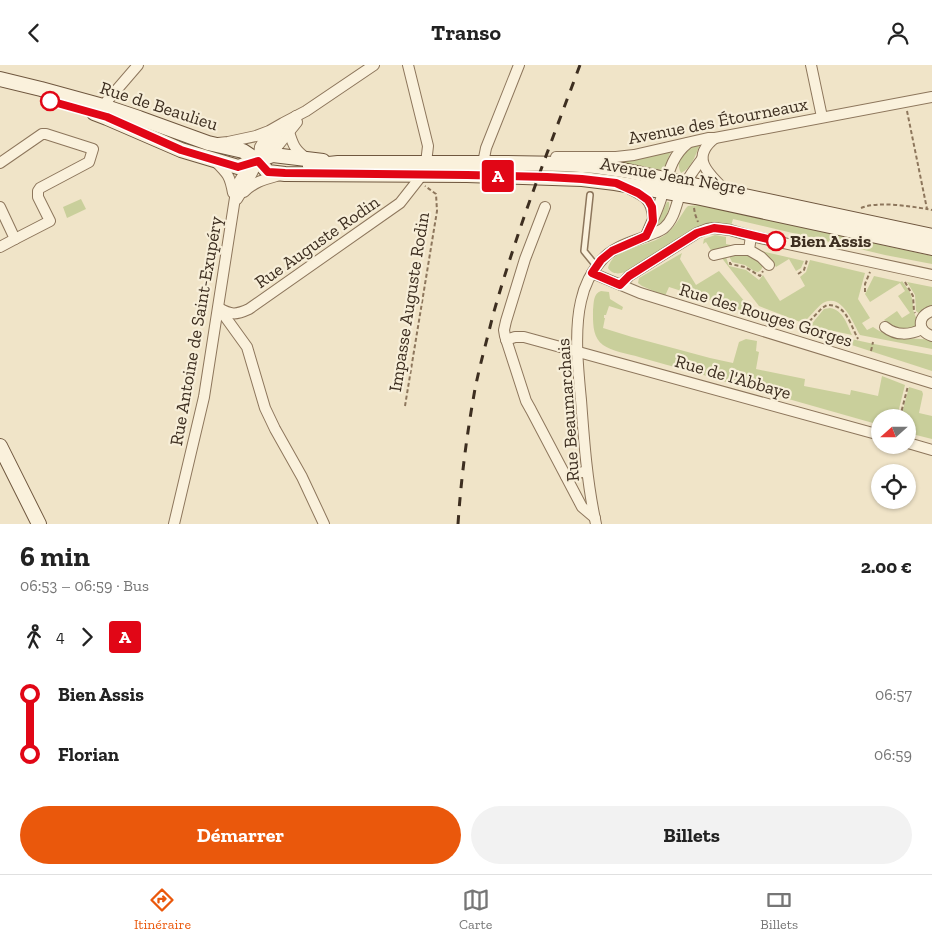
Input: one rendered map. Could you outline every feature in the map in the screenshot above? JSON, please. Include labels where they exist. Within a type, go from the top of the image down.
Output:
[{"type":"main road","name":"Rue de Beaulieu","points":[[0,79],[41,89],[103,113],[181,150],[238,167],[258,161]]},
{"type":"main road","name":"Rue de Beaulieu","points":[[0,87],[103,113],[139,118],[208,143],[243,151],[258,161]]},
{"type":"main road","points":[[103,113],[180,141],[220,153],[258,161]]},
{"type":"main road","name":"Avenue Jean Nègre","points":[[258,161],[273,155],[422,173],[483,163],[595,166],[624,169],[665,185]]},
{"type":"main road","name":"Avenue Jean Nègre","points":[[258,161],[274,166],[314,166],[338,163]]},
{"type":"main road","name":"Avenue Jean Nègre","points":[[258,161],[268,172],[422,173],[547,177],[665,185],[932,248]]},
{"type":"main road","name":"Avenue Jean Nègre","points":[[683,188],[726,191],[932,235]]},
{"type":"main road","points":[[0,446],[38,524]]},
{"type":"street","points":[[103,113],[138,65]]},
{"type":"street","points":[[208,143],[228,142],[269,131],[306,111],[374,65]]},
{"type":"street","points":[[408,65],[428,146],[422,173]]},
{"type":"street","points":[[483,163],[486,148],[518,65]]},
{"type":"street","points":[[811,65],[822,117]]},
{"type":"street","name":"Avenue des Étourneaux","points":[[508,163],[533,158],[634,155],[708,138],[932,97]]},
{"type":"street","points":[[258,161],[276,148],[306,111]]},
{"type":"street","points":[[258,161],[278,133],[296,116]]},
{"type":"street","points":[[258,161],[260,147],[264,140],[283,123]]},
{"type":"street","points":[[289,133],[296,151],[306,159]]},
{"type":"street","points":[[0,163],[42,134],[93,149],[89,162],[40,188],[38,191],[38,197],[50,221],[0,247]]},
{"type":"street","name":"Rue Beaumarchais","points":[[595,521],[587,471],[577,352],[580,303],[585,287],[601,260],[612,251],[658,232],[665,227],[674,213],[690,174],[702,159],[708,143],[715,138]]},
{"type":"street","points":[[646,236],[678,152],[689,142]]},
{"type":"street","name":"Rue de Beaulieu","points":[[212,159],[226,171],[230,178],[235,202]]},
{"type":"street","points":[[702,159],[707,171],[726,191]]},
{"type":"street","name":"Rue Antoine de Saint-Exupéry","points":[[174,524],[204,397],[237,185],[242,175],[258,161]]},
{"type":"street","points":[[235,202],[251,185],[285,173]]},
{"type":"street","name":"Rue Auguste Rodin","points":[[219,308],[230,314],[241,313],[249,309],[400,203],[422,173]]},
{"type":"street","points":[[616,183],[648,200],[652,207],[653,221]]},
{"type":"street","points":[[0,207],[15,239]]},
{"type":"street","points":[[545,207],[525,259],[504,330],[526,401],[582,507],[595,521]]},
{"type":"street","points":[[620,285],[629,276],[697,233],[714,228],[932,275]]},
{"type":"street","points":[[748,250],[751,236]]},
{"type":"street","points":[[714,255],[735,250],[748,250],[762,257],[768,264]]},
{"type":"street","name":"Rue des Rouges Gorges","points":[[595,270],[620,285],[640,293],[932,383]]},
{"type":"street","points":[[219,308],[247,347],[265,408],[302,477],[324,524]]},
{"type":"street","points":[[885,327],[890,331],[908,334],[922,325],[925,314],[932,311]]},
{"type":"street","points":[[922,325],[928,335],[932,336]]},
{"type":"street","points":[[215,329],[230,332],[247,347]]},
{"type":"street","name":"Rue de l'Abbaye","points":[[506,340],[524,337],[871,432]]},
{"type":"street","points":[[916,445],[932,450]]},
{"type":"street","points":[[566,476],[587,471]]},
{"type":"lane","points":[[590,195],[584,251],[595,270]]},
{"type":"path","points":[[906,108],[927,209]]},
{"type":"path","name":"Impasse Auguste Rodin","points":[[405,406],[437,211],[436,194],[422,173]]},
{"type":"path","points":[[695,205],[694,210],[699,225]]},
{"type":"path","points":[[860,209],[868,205],[902,205],[932,210]]},
{"type":"path","points":[[727,253],[730,264],[746,267],[760,276],[768,264]]},
{"type":"path","points":[[798,274],[804,270],[807,260]]},
{"type":"path","points":[[865,292],[872,263]]},
{"type":"path","points":[[905,282],[913,296],[914,311],[922,325]]},
{"type":"path","points":[[805,326],[827,305],[838,306],[843,311],[858,339]]},
{"type":"path","points":[[871,351],[873,342]]},
{"type":"path","points":[[902,409],[908,385]]},
{"type":"green space","points":[[697,144],[699,147],[692,162],[681,173],[679,162],[681,155],[690,146]]},
{"type":"green space","points":[[671,150],[665,169],[662,170],[618,162]]},
{"type":"green space","points":[[81,199],[86,209],[67,218],[63,207]]},
{"type":"green space","points":[[667,202],[669,202],[668,211],[659,226],[657,223]]},
{"type":"green space","points":[[699,205],[932,256],[932,264],[885,255],[733,219],[731,226],[709,224],[626,272],[613,273],[610,271],[608,268],[616,256],[665,235],[672,229],[688,206]]},
{"type":"green space","points":[[715,235],[726,237],[726,244],[741,247],[712,252],[706,242],[703,244],[704,239]]},
{"type":"green space","points":[[757,250],[804,261],[801,268],[796,271],[789,259],[776,267],[769,258]]},
{"type":"green space","points":[[741,252],[758,258],[763,266],[761,270],[758,272],[754,271],[745,265],[732,262],[730,254]]},
{"type":"green space","points":[[682,253],[680,259],[696,285],[719,271],[756,315],[669,287],[665,296],[638,283],[639,278]]},
{"type":"green space","points":[[721,257],[726,257],[729,266],[746,270],[759,280],[763,275],[780,301],[805,286],[800,277],[806,272],[810,260],[865,273],[858,299],[870,318],[862,323],[867,330],[873,327],[893,336],[932,340],[932,349],[860,335],[846,310],[836,302],[823,303],[803,323],[759,306]]},
{"type":"green space","points":[[874,276],[902,281],[911,295],[916,318],[919,322],[917,328],[912,331],[894,327],[884,320],[897,311],[902,318],[910,313],[898,296],[905,291],[900,283],[870,302],[865,294]]},
{"type":"green space","points":[[907,282],[932,287],[932,308],[921,315],[916,311],[915,295]]},
{"type":"green space","points":[[601,291],[609,292],[610,299],[623,307],[622,310],[609,306],[606,315],[604,315],[603,328],[733,363],[739,342],[746,339],[757,341],[756,351],[759,352],[756,369],[805,379],[804,386],[850,395],[851,390],[878,396],[882,376],[905,385],[899,409],[871,409],[871,422],[611,349],[599,342],[594,329],[594,301],[597,294]]},
{"type":"green space","points":[[830,308],[841,315],[852,335],[810,326],[824,309]]},
{"type":"green space","points":[[796,327],[932,355],[932,371]]},
{"type":"green space","points":[[909,387],[922,391],[919,413],[932,416],[932,439],[916,435],[916,409],[903,409]]},
{"type":"railway","points":[[458,524],[472,406],[493,315],[523,220],[580,65]]},
{"type":"bus line","name":"A","points":[[50,101],[107,117],[181,150],[238,167],[258,161],[268,172],[547,177],[616,183],[648,200],[652,207],[653,221],[646,236],[612,251],[601,260],[592,273],[620,285],[631,274],[697,233],[707,229],[730,230],[776,241]]},
{"type":"place","name":"Bien Assis","points":[[776,241]]}]
